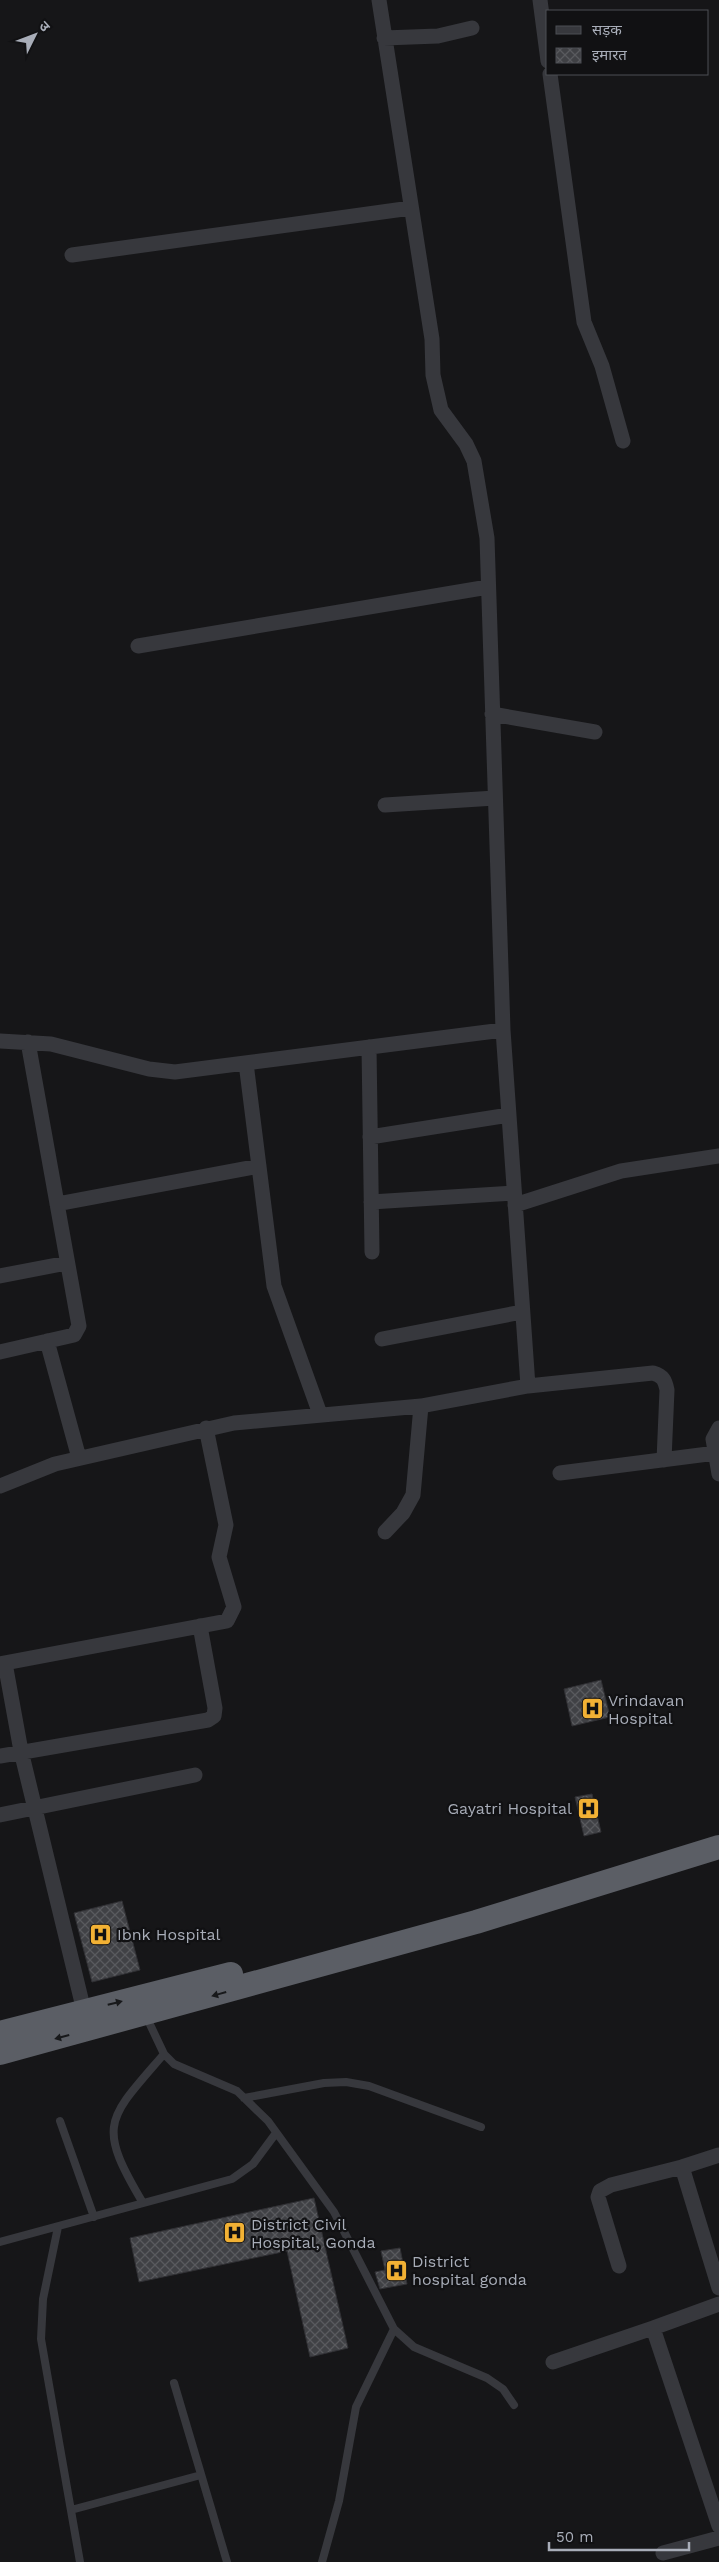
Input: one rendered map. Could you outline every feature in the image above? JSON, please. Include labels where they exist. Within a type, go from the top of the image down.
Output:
[{"type":"highway","points":[[0,2033],[448,1917],[719,1830]]},
{"type":"highway","points":[[0,2053],[476,1922],[719,1847]]},
{"type":"street","points":[[379,0],[432,338],[434,382],[442,413],[466,444],[474,461],[487,538],[503,1030],[528,1386]]},
{"type":"street","points":[[540,0],[546,46]]},
{"type":"street","points":[[384,38],[438,36],[472,28]]},
{"type":"street","points":[[550,75],[584,322],[602,366],[623,441]]},
{"type":"street","points":[[72,255],[411,208]]},
{"type":"street","points":[[138,646],[488,588]]},
{"type":"street","points":[[492,714],[595,732]]},
{"type":"street","points":[[384,805],[495,798]]},
{"type":"street","points":[[0,1041],[51,1044],[149,1070],[175,1072],[503,1030]]},
{"type":"street","points":[[0,1352],[74,1335],[78,1332],[28,1042]]},
{"type":"street","points":[[369,1047],[372,1252]]},
{"type":"street","points":[[246,1063],[274,1286],[320,1414]]},
{"type":"street","points":[[370,1137],[509,1115]]},
{"type":"street","points":[[371,1202],[515,1199],[621,1171],[719,1156]]},
{"type":"street","points":[[57,1204],[259,1166]]},
{"type":"street","points":[[0,1276],[67,1263]]},
{"type":"street","points":[[382,1340],[522,1312]]},
{"type":"street","points":[[47,1341],[79,1458]]},
{"type":"street","points":[[0,1486],[55,1464],[206,1428],[320,1414],[421,1406],[528,1386],[653,1373],[661,1376],[666,1382],[664,1460]]},
{"type":"street","points":[[385,1532],[403,1513],[413,1496],[421,1406]]},
{"type":"street","points":[[84,2011],[21,1751],[3,1664],[227,1621],[234,1607],[219,1557],[226,1525],[206,1428]]},
{"type":"street","points":[[719,1428],[713,1440],[719,1474]]},
{"type":"street","points":[[560,1473],[716,1454]]},
{"type":"street","points":[[0,1756],[208,1720],[214,1716],[214,1708],[200,1626]]},
{"type":"street","points":[[0,1814],[195,1774]]},
{"type":"street","points":[[619,2266],[598,2197],[600,2191],[611,2185],[682,2167],[719,2155]]},
{"type":"street","points":[[682,2167],[719,2288]]},
{"type":"street","points":[[554,2362],[719,2304]]},
{"type":"street","points":[[653,2328],[719,2526]]},
{"type":"street","points":[[663,2553],[719,2538]]},
{"type":"lane","points":[[145,2014],[164,2054],[174,2064],[237,2091],[276,2133],[334,2212],[394,2329],[414,2347],[487,2378],[503,2389],[514,2405]]},
{"type":"lane","points":[[144,2203],[122,2167],[113,2144],[114,2123],[124,2100],[164,2054]]},
{"type":"lane","points":[[244,2098],[324,2083],[346,2082],[369,2086],[481,2127]]},
{"type":"lane","points":[[60,2121],[94,2217]]},
{"type":"lane","points":[[0,2242],[232,2179],[253,2164],[276,2133]]},
{"type":"lane","points":[[58,2227],[43,2299],[41,2339],[80,2562]]},
{"type":"lane","points":[[322,2562],[339,2501],[356,2407],[394,2329]]},
{"type":"lane","points":[[174,2383],[227,2562]]},
{"type":"lane","points":[[71,2510],[201,2475]]},
{"type":"building","points":[[601,1680],[610,1717],[572,1726],[564,1689]]},
{"type":"building","points":[[592,1794],[601,1832],[584,1836],[575,1797]]},
{"type":"building","points":[[122,1901],[140,1970],[92,1982],[74,1913]]},
{"type":"building","points":[[314,2198],[348,2348],[310,2357],[287,2251],[139,2282],[130,2238]]},
{"type":"building","points":[[400,2248],[407,2284],[380,2289],[375,2272],[385,2270],[381,2251]]},
{"type":"place","name":"Vrindavan Hospital","points":[[592,1709]]},
{"type":"place","name":"Gayatri Hospital","points":[[588,1808]]},
{"type":"place","name":"Ibnk Hospital","points":[[101,1934]]},
{"type":"place","name":"District Civil Hospital, Gonda","points":[[235,2233]]},
{"type":"place","name":"District hospital gonda","points":[[396,2270]]}]
